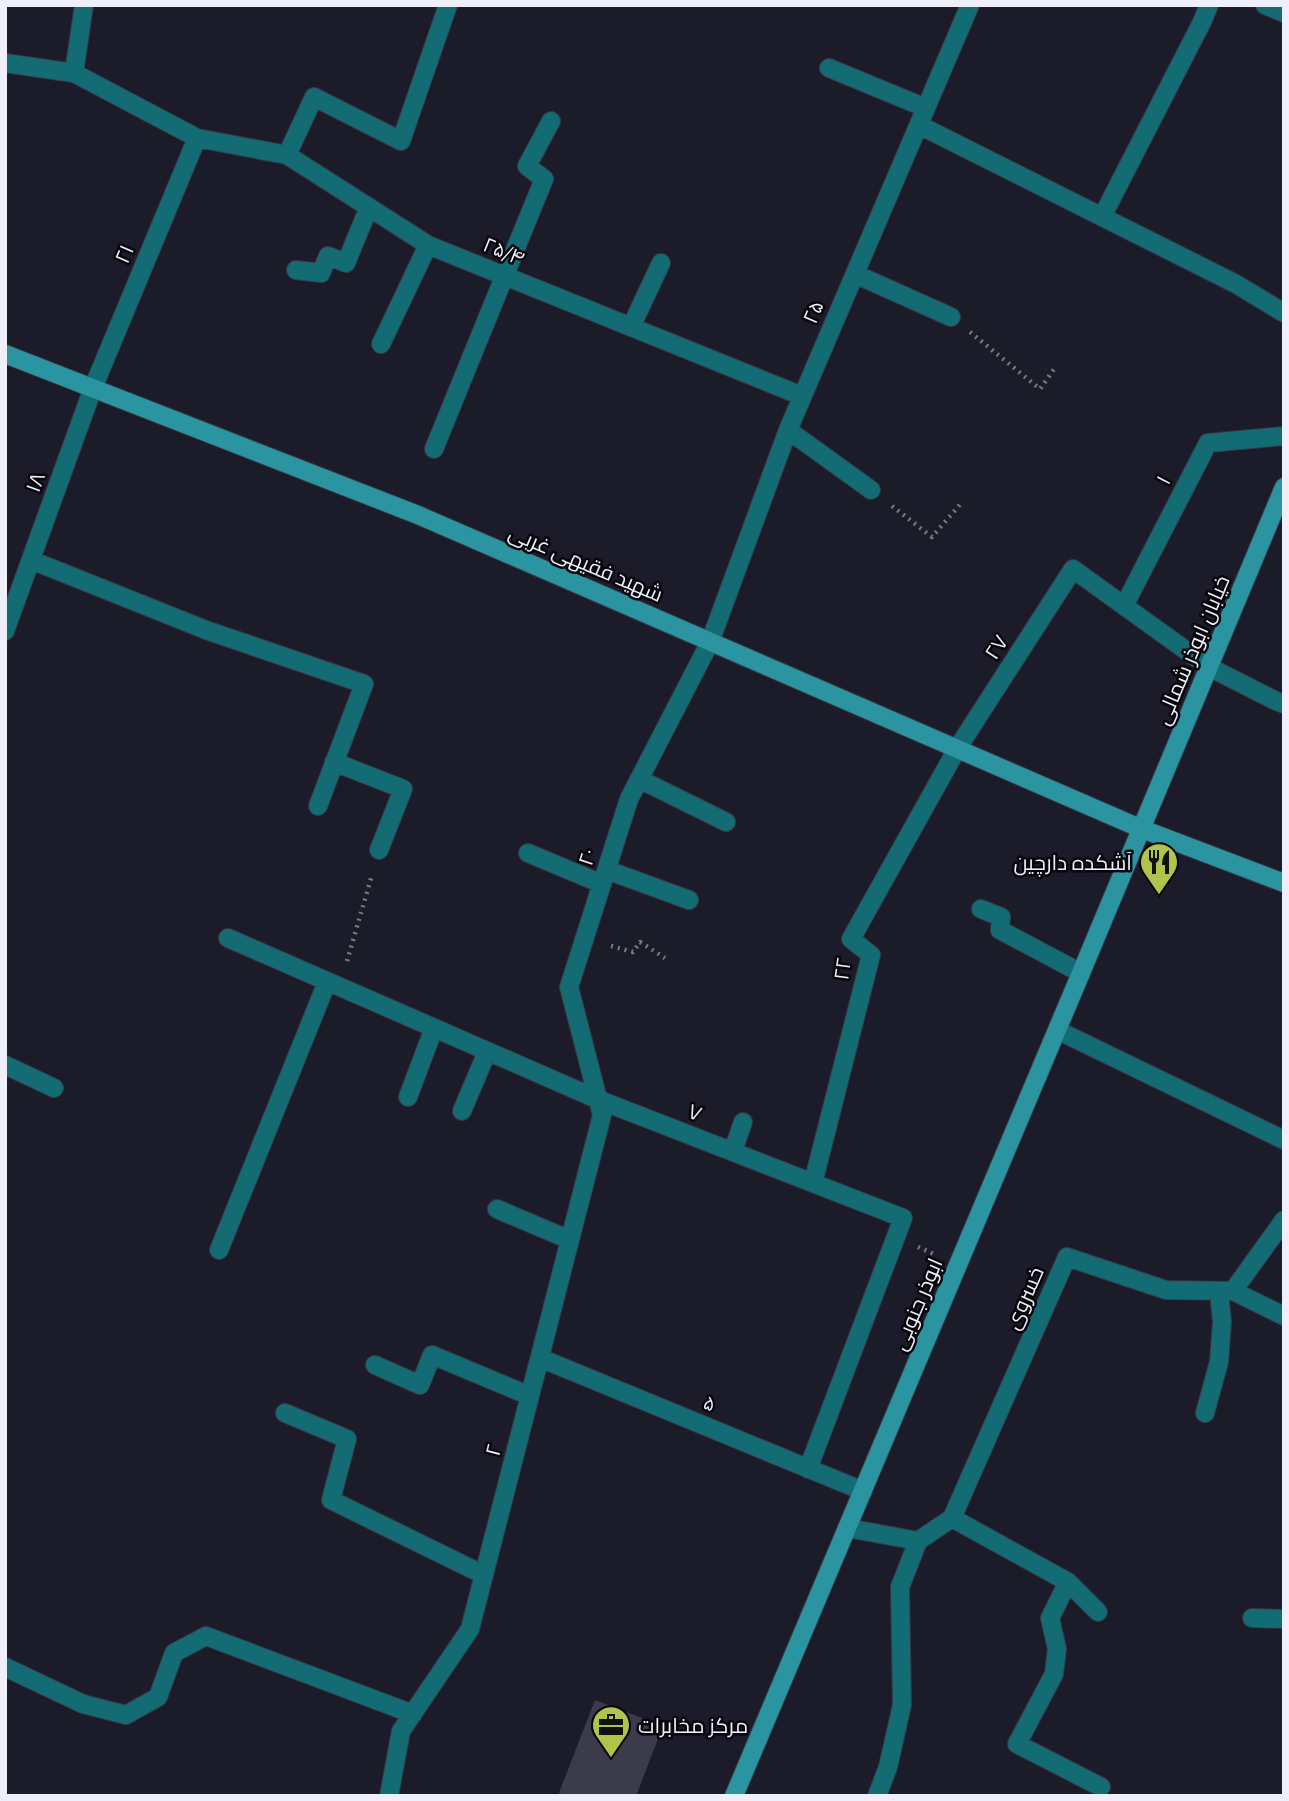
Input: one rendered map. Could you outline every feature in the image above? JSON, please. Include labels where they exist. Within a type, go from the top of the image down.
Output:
[{"type":"street","points":[[74,73],[83,5]]},
{"type":"street","points":[[287,155],[314,97],[401,141],[448,5]]},
{"type":"street","name":"۲۵","points":[[710,642],[788,430],[970,5]]},
{"type":"street","points":[[1102,217],[1209,5]]},
{"type":"street","points":[[1265,5],[1284,13]]},
{"type":"street","name":"۲۵/۴","points":[[5,63],[74,73],[197,138],[287,155],[429,245],[802,396]]},
{"type":"street","points":[[829,68],[926,108]]},
{"type":"street","points":[[434,449],[544,179],[527,166],[551,121]]},
{"type":"street","points":[[919,125],[1236,284],[1284,313]]},
{"type":"street","name":"۲۱","points":[[93,388],[197,138]]},
{"type":"street","points":[[296,270],[321,273],[328,256],[346,263],[369,207]]},
{"type":"street","points":[[381,344],[429,245]]},
{"type":"street","points":[[631,327],[661,263]]},
{"type":"street","points":[[855,274],[951,317]]},
{"type":"street","name":"شهید فقیهی غربی","points":[[5,354],[418,515],[1142,829],[1284,883]]},
{"type":"street","name":"۱۸","points":[[5,631],[13,583],[31,560],[93,388]]},
{"type":"street","points":[[788,430],[871,490]]},
{"type":"street","name":"۱","points":[[1124,606],[1208,443],[1284,436]]},
{"type":"street","name":"خیابان ابوذر شمالی","points":[[1142,829],[1284,487]]},
{"type":"street","points":[[31,560],[206,630],[364,684],[318,806]]},
{"type":"street","name":"۲۷","points":[[957,750],[1073,569],[1124,606]]},
{"type":"street","points":[[1124,606],[1209,667],[1284,704]]},
{"type":"street","name":"۲۰","points":[[597,1099],[569,987],[629,799],[710,642]]},
{"type":"street","name":"۲۲","points":[[813,1183],[871,955],[851,939],[957,750]]},
{"type":"street","points":[[334,762],[403,789],[379,850]]},
{"type":"street","points":[[639,779],[726,822]]},
{"type":"street","name":"ابوذر جنوبی","points":[[734,1796],[1142,829]]},
{"type":"street","points":[[528,853],[689,900]]},
{"type":"street","points":[[981,909],[1001,917],[1000,930],[1082,973]]},
{"type":"street","name":"۷","points":[[228,938],[597,1099],[903,1217],[895,1237]]},
{"type":"street","points":[[219,1250],[333,984]]},
{"type":"street","points":[[408,1097],[434,1028]]},
{"type":"street","points":[[1057,1030],[1284,1140]]},
{"type":"street","points":[[463,1111],[487,1052]]},
{"type":"street","points":[[5,1065],[54,1088]]},
{"type":"street","name":"۲","points":[[389,1796],[401,1731],[470,1629],[602,1115],[597,1099]]},
{"type":"street","points":[[733,1151],[743,1122]]},
{"type":"street","points":[[497,1209],[570,1240]]},
{"type":"street","points":[[1205,1413],[1219,1362],[1226,1291],[1284,1220]]},
{"type":"street","points":[[808,1469],[895,1237]]},
{"type":"street","name":"خسروی","points":[[952,1518],[1067,1257],[1166,1290],[1226,1291]]},
{"type":"street","points":[[1226,1291],[1284,1316]]},
{"type":"street","points":[[375,1365],[420,1385],[432,1355],[530,1396]]},
{"type":"street","name":"۵","points":[[540,1358],[863,1491]]},
{"type":"street","points":[[285,1413],[347,1439],[331,1500],[484,1575]]},
{"type":"street","points":[[877,1796],[888,1767],[902,1706],[900,1587],[918,1541],[952,1518],[1068,1582],[1098,1612]]},
{"type":"street","points":[[847,1528],[918,1541]]},
{"type":"street","points":[[1068,1582],[1049,1618],[1057,1649],[1054,1674],[1017,1744],[1101,1787]]},
{"type":"street","points":[[1252,1618],[1284,1619]]},
{"type":"street","points":[[5,1667],[83,1704],[126,1716],[158,1697],[174,1653],[206,1636],[412,1714]]},
{"type":"path","points":[[951,317],[1040,389],[1054,369]]},
{"type":"path","points":[[871,490],[932,537],[962,501]]},
{"type":"path","points":[[333,984],[379,850]]},
{"type":"path","points":[[584,939],[633,952],[640,942],[665,958]]},
{"type":"path","points":[[895,1237],[958,1264]]},
{"type":"building","name":"مرکز مخابرات","points":[[595,1700],[663,1726],[636,1796],[567,1796],[559,1793]]},
{"type":"place","name":"آشکده دارچین","points":[[1159,896]]},
{"type":"place","name":"مرکز مخابرات","points":[[611,1759]]}]
